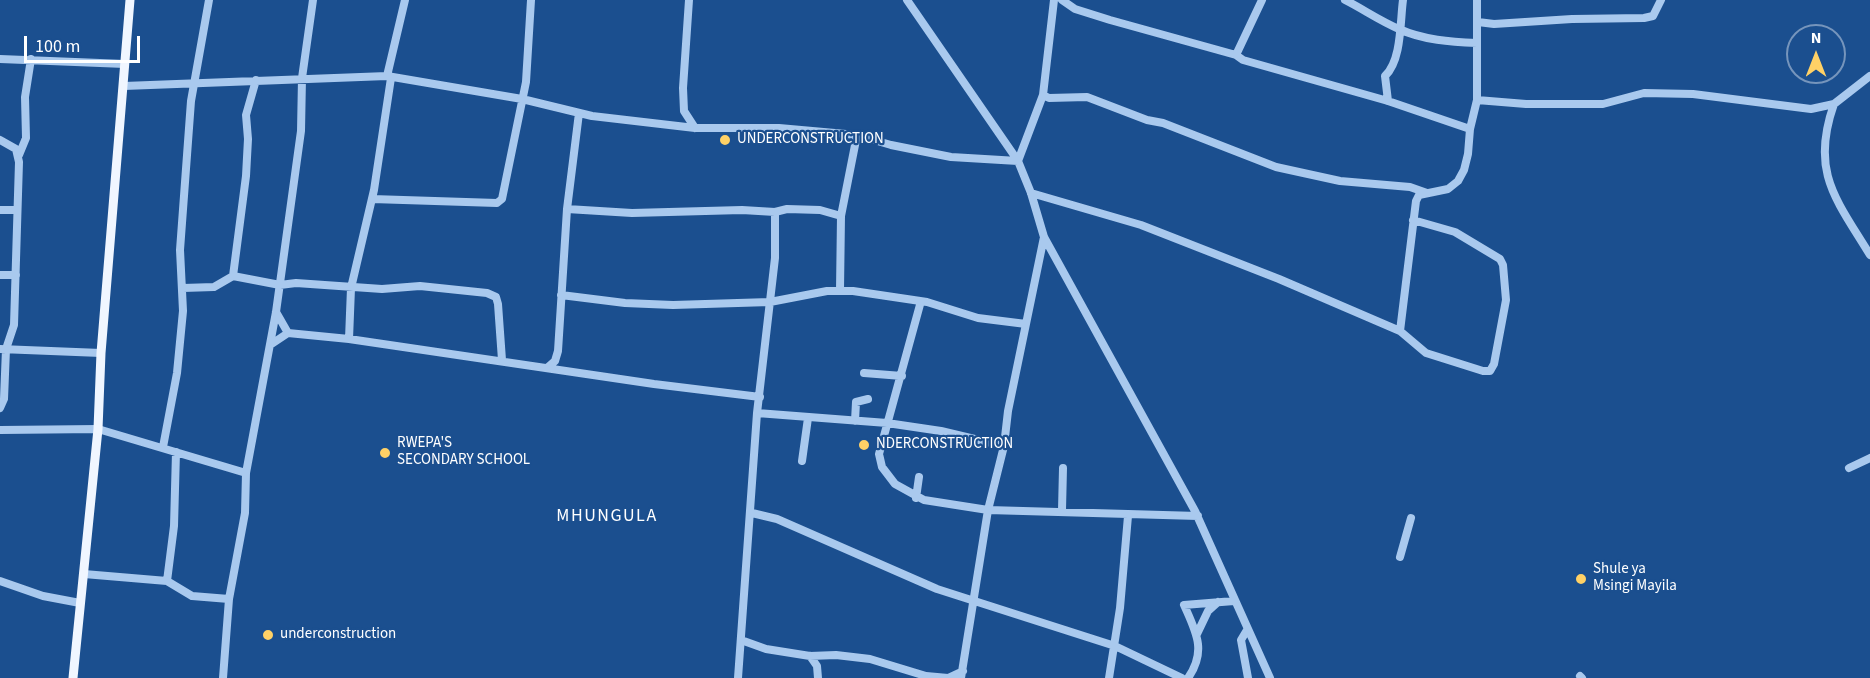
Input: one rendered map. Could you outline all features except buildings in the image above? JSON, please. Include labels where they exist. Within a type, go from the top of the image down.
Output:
[{"type":"main road","points":[[73,678],[98,429],[101,354],[130,0]]},
{"type":"street","points":[[164,447],[177,373],[183,311],[180,250],[194,84],[209,0]]},
{"type":"street","points":[[223,678],[229,599],[245,513],[246,473],[276,312],[301,131],[302,78],[313,0]]},
{"type":"street","points":[[349,339],[351,288],[372,199],[389,77],[405,0]]},
{"type":"street","points":[[372,199],[497,203],[505,193],[528,65],[531,0]]},
{"type":"street","points":[[689,0],[683,88],[684,111],[695,128]]},
{"type":"street","points":[[907,0],[1018,161],[1031,193],[1044,237],[1100,333],[1198,516],[1270,678]]},
{"type":"street","points":[[1018,161],[1043,95],[1054,0]]},
{"type":"street","points":[[1062,0],[1075,9],[1388,101],[1470,129]]},
{"type":"street","points":[[1236,55],[1262,0]]},
{"type":"street","points":[[1345,0],[1399,29],[1440,40],[1477,43]]},
{"type":"street","points":[[1388,101],[1385,76],[1390,71],[1395,57],[1403,0]]},
{"type":"street","points":[[1400,331],[1417,198],[1427,193],[1448,189],[1458,181],[1468,154],[1470,129],[1477,100],[1477,0]]},
{"type":"street","points":[[1478,22],[1494,24],[1572,19],[1644,18],[1653,16],[1661,0]]},
{"type":"street","points":[[0,408],[4,399],[3,349],[15,326],[19,155],[26,138],[25,98],[31,59]]},
{"type":"street","points":[[0,60],[31,59],[125,64]]},
{"type":"street","points":[[1477,100],[1526,104],[1603,104],[1652,93],[1693,94],[1811,109],[1834,104],[1870,75]]},
{"type":"street","points":[[124,86],[302,78],[389,77],[674,127],[779,128],[857,135],[891,145],[951,157],[1018,161]]},
{"type":"street","points":[[233,276],[246,176],[248,139],[245,120],[256,80]]},
{"type":"street","points":[[1043,95],[1049,98],[1087,97],[1139,117],[1163,123],[1275,167],[1340,181],[1410,187],[1427,193]]},
{"type":"street","points":[[1834,104],[1827,122],[1825,144],[1828,185],[1870,255]]},
{"type":"street","points":[[674,127],[684,111]]},
{"type":"street","points":[[547,368],[555,361],[558,351],[567,209],[579,112]]},
{"type":"street","points":[[840,290],[841,216],[857,135]]},
{"type":"street","points":[[0,140],[9,144],[19,155]]},
{"type":"street","points":[[1031,193],[1141,225],[1279,279],[1400,331],[1426,353],[1487,372],[1494,364],[1505,311],[1504,268],[1500,258],[1455,232],[1413,220]]},
{"type":"street","points":[[567,209],[632,213],[742,210],[775,212],[788,209],[812,210],[841,216]]},
{"type":"street","points":[[0,210],[17,210]]},
{"type":"street","points":[[738,678],[752,513],[757,413],[775,258],[775,212]]},
{"type":"street","points":[[741,640],[766,649],[810,656],[861,657],[910,672],[941,678],[963,676],[988,510],[1004,446],[1008,411],[1044,237]]},
{"type":"street","points":[[0,275],[16,275]]},
{"type":"street","points":[[183,288],[214,286],[233,276],[280,285],[296,283],[351,288],[420,286],[493,295],[498,304],[502,360]]},
{"type":"street","points":[[561,295],[625,303],[673,305],[770,302],[840,290],[921,301],[978,318],[1026,324]]},
{"type":"street","points":[[921,301],[902,375],[886,423],[879,460],[896,484],[916,498],[988,510],[1062,510],[1128,516],[1198,516]]},
{"type":"street","points":[[276,312],[288,333]]},
{"type":"street","points":[[270,345],[288,333],[349,339],[760,397]]},
{"type":"street","points":[[3,349],[101,354]]},
{"type":"street","points":[[864,373],[902,375]]},
{"type":"street","points":[[855,421],[856,402],[868,399]]},
{"type":"street","points":[[757,413],[886,423],[941,431],[1004,446]]},
{"type":"street","points":[[802,460],[808,418]]},
{"type":"street","points":[[0,430],[98,429],[246,473]]},
{"type":"street","points":[[167,581],[174,526],[176,452]]},
{"type":"street","points":[[1849,468],[1870,458]]},
{"type":"street","points":[[1062,510],[1063,468]]},
{"type":"street","points":[[916,498],[919,477]]},
{"type":"street","points":[[752,513],[777,519],[937,589],[1115,646],[1182,678]]},
{"type":"street","points":[[1109,678],[1115,646],[1128,516]]},
{"type":"street","points":[[1400,557],[1411,518]]},
{"type":"street","points":[[84,574],[167,581],[192,596],[229,599]]},
{"type":"street","points":[[0,581],[43,596],[81,603]]},
{"type":"street","points":[[1188,678],[1198,665],[1197,634],[1184,605],[1234,601]]},
{"type":"street","points":[[1197,634],[1208,611],[1218,602]]},
{"type":"street","points":[[1247,630],[1241,640],[1248,678]]},
{"type":"street","points":[[810,656],[817,666],[818,678]]},
{"type":"place","name":"UNDERCONSTRUCTION","points":[[725,140]]},
{"type":"place","name":"NDERCONSTRUCTION","points":[[864,445]]},
{"type":"place","name":"RWEPA'S SECONDARY SCHOOL","points":[[385,453]]},
{"type":"place","name":"Shule ya Msingi Mayila","points":[[1581,579]]},
{"type":"place","name":"underconstruction","points":[[268,635]]},
{"type":"district","name":"MHUNGULA","points":[[607,517]]}]
